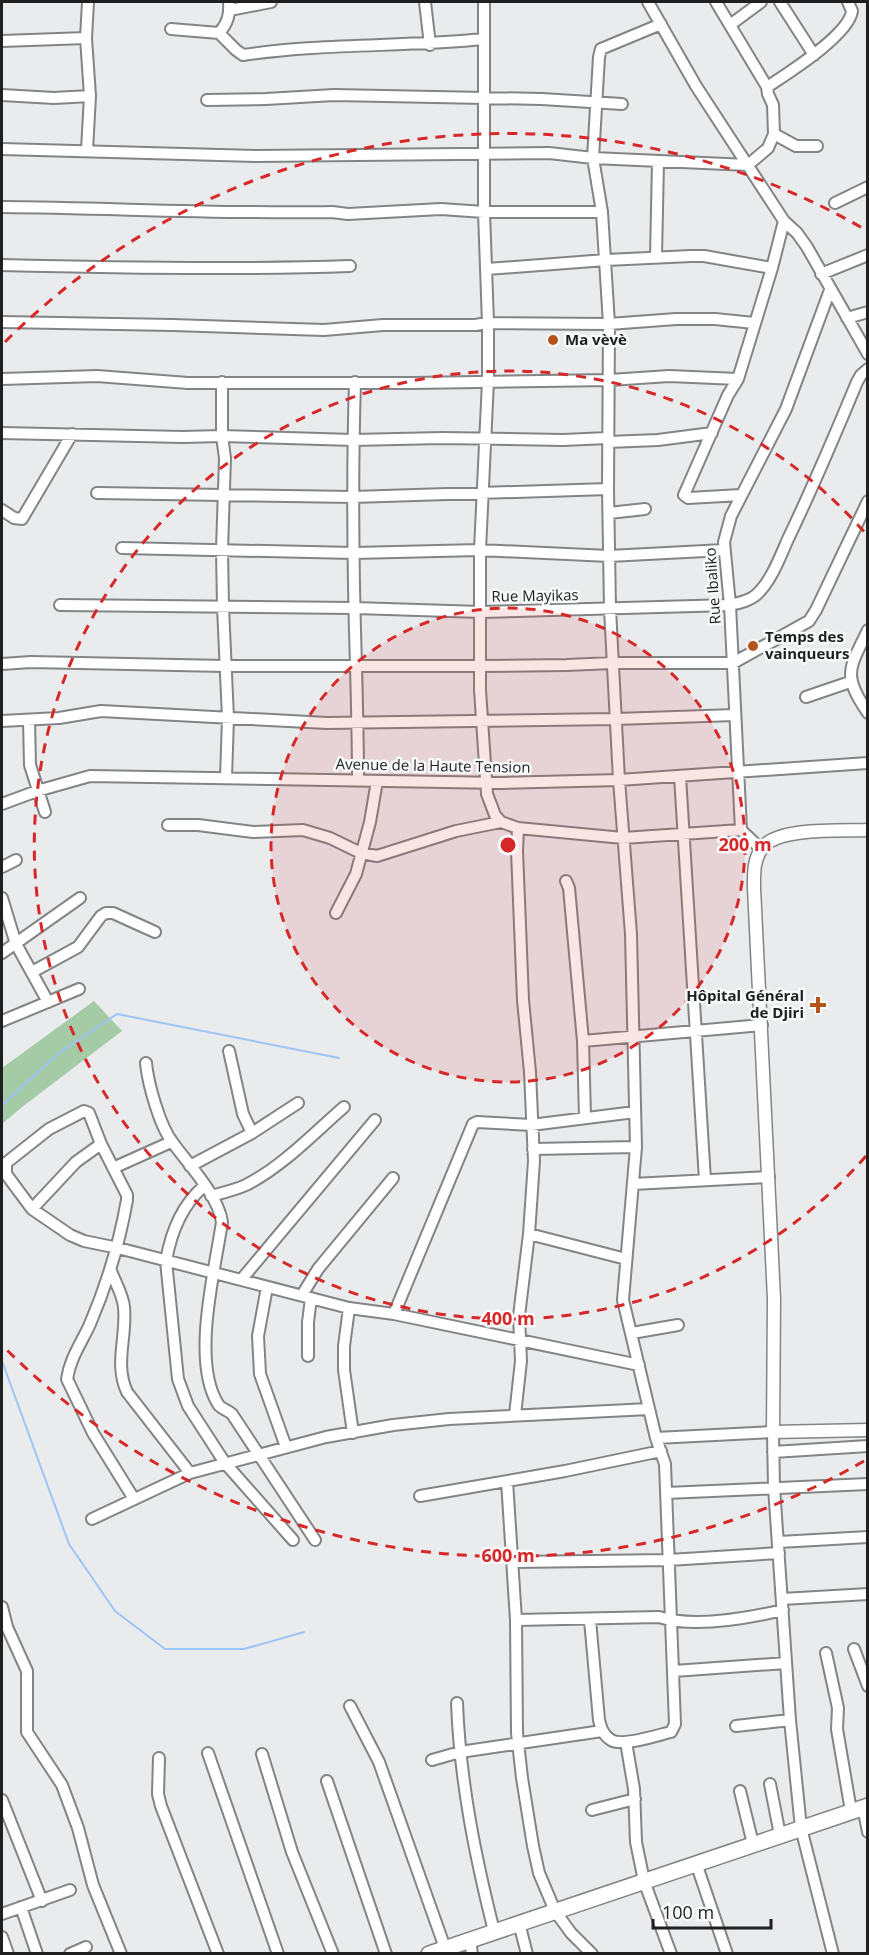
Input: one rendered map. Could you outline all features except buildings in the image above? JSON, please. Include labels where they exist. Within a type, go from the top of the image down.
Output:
[{"type":"highway","points":[[429,1953],[446,1948],[470,1947],[494,1931],[860,1808]]},
{"type":"main road","points":[[867,830],[785,835],[767,843],[761,849],[754,868],[774,1299],[773,1432],[867,1430]]},
{"type":"street","points":[[87,150],[90,96],[86,38],[88,2]]},
{"type":"street","points":[[219,33],[225,26],[229,6],[271,2]]},
{"type":"street","points":[[425,2],[430,45]]},
{"type":"street","points":[[484,2],[484,212],[488,381],[480,550],[481,720],[485,782],[490,804],[501,822]]},
{"type":"street","points":[[648,2],[696,86],[784,221],[797,233],[867,354]]},
{"type":"street","points":[[2,149],[256,156],[549,153],[658,162],[748,165],[770,146],[774,134],[773,105],[767,87],[716,2]]},
{"type":"street","points":[[730,25],[761,2]]},
{"type":"street","points":[[780,2],[814,55]]},
{"type":"street","points":[[767,87],[814,55],[848,23],[852,11],[848,2]]},
{"type":"street","points":[[590,1620],[599,1720],[602,1731],[611,1740],[626,1742],[674,1730],[674,1671],[665,1464],[656,1438],[623,1300],[636,1147],[631,934],[612,663],[608,489],[610,380],[606,260],[602,212],[593,158],[593,133],[601,49],[661,24]]},
{"type":"street","points":[[171,29],[219,33],[243,55],[374,45],[430,45],[484,39]]},
{"type":"street","points":[[2,40],[86,38]]},
{"type":"street","points":[[2,95],[54,98],[90,96]]},
{"type":"street","points":[[207,100],[333,95],[484,97],[622,104]]},
{"type":"street","points":[[774,134],[796,147],[817,146]]},
{"type":"street","points":[[656,257],[658,162]]},
{"type":"street","points":[[835,203],[867,187]]},
{"type":"street","points":[[2,207],[348,214],[441,209],[484,212],[602,212]]},
{"type":"street","points":[[741,495],[688,498],[684,495],[728,395],[738,379],[784,221]]},
{"type":"street","points":[[821,274],[867,255]]},
{"type":"street","points":[[487,269],[656,257],[704,256],[772,268]]},
{"type":"street","points":[[2,265],[255,270],[350,266]]},
{"type":"street","name":"Rue Ibaliko","points":[[741,830],[734,663],[724,550],[726,533],[741,495],[786,409],[830,290]]},
{"type":"street","points":[[847,318],[867,312]]},
{"type":"street","points":[[2,322],[324,330],[383,325],[609,324],[676,319],[715,319],[754,323]]},
{"type":"street","name":"Rue Mayikas","points":[[60,604],[481,612],[730,605],[755,596],[778,561],[812,489],[857,382],[867,369]]},
{"type":"street","points":[[2,379],[97,375],[188,383],[610,380],[669,376],[738,379]]},
{"type":"street","points":[[222,382],[222,436],[225,458],[223,607],[228,718],[226,777]]},
{"type":"street","points":[[355,382],[353,497],[358,780]]},
{"type":"street","points":[[2,433],[353,440],[442,438],[658,440],[712,434]]},
{"type":"street","points":[[2,510],[14,518],[22,519],[72,434]]},
{"type":"street","points":[[97,493],[353,497],[608,489]]},
{"type":"street","points":[[2,664],[31,662],[225,666],[480,666],[734,663],[809,621],[867,501]]},
{"type":"street","points":[[609,513],[645,509]]},
{"type":"street","points":[[122,548],[354,554],[480,550],[609,556],[724,550]]},
{"type":"street","points":[[867,630],[850,672],[850,682],[867,713]]},
{"type":"street","points":[[806,697],[850,682]]},
{"type":"street","points":[[2,721],[59,718],[101,711],[327,723],[735,715]]},
{"type":"street","points":[[29,720],[30,765],[45,812]]},
{"type":"street","name":"Avenue de la Haute Tension","points":[[2,804],[90,776],[485,782],[619,780],[867,762]]},
{"type":"street","points":[[680,776],[685,832],[694,1032],[705,1180]]},
{"type":"street","points":[[336,913],[356,874],[370,822],[377,781]]},
{"type":"street","points":[[168,825],[198,825],[253,832],[303,830],[330,838],[370,855],[384,855],[456,831],[501,822],[518,828],[623,838],[741,830],[761,849]]},
{"type":"street","points":[[515,1415],[521,1360],[519,1316],[534,1174],[530,1072],[523,1000],[518,828]]},
{"type":"street","points":[[2,867],[16,860]]},
{"type":"street","points":[[566,881],[569,888],[583,1041],[585,1117]]},
{"type":"street","points":[[2,898],[16,944],[48,1002]]},
{"type":"street","points":[[2,952],[80,898]]},
{"type":"street","points":[[32,972],[78,947],[101,916],[106,913],[113,913],[155,932]]},
{"type":"street","points":[[2,1021],[79,989]]},
{"type":"street","points":[[583,1041],[762,1025]]},
{"type":"street","points":[[229,1051],[243,1114],[252,1133]]},
{"type":"street","points":[[146,1063],[155,1102],[171,1142],[190,1166],[220,1212],[222,1222],[205,1338],[210,1378],[218,1403],[232,1414],[315,1540]]},
{"type":"street","points":[[190,1166],[252,1133],[298,1103]]},
{"type":"street","points":[[211,1196],[246,1185],[262,1175],[295,1152],[344,1107]]},
{"type":"street","points":[[134,1498],[93,1433],[67,1379],[72,1359],[90,1324],[111,1271],[118,1248],[128,1198],[101,1144],[89,1113],[84,1111],[49,1129],[6,1163],[6,1174],[32,1209],[84,1241],[118,1248],[349,1308],[394,1314],[639,1365]]},
{"type":"street","points":[[394,1314],[473,1124],[477,1122],[531,1125],[635,1112]]},
{"type":"street","points":[[241,1280],[375,1120]]},
{"type":"street","points":[[113,1168],[171,1142]]},
{"type":"street","points":[[32,1209],[76,1162],[101,1144]]},
{"type":"street","points":[[533,1149],[636,1147]]},
{"type":"street","points":[[633,1184],[769,1177]]},
{"type":"street","points":[[308,1356],[307,1297],[318,1269],[360,1217],[384,1192],[393,1178]]},
{"type":"street","points":[[204,1186],[187,1202],[169,1243],[166,1261],[178,1379],[188,1406],[225,1463],[293,1540]]},
{"type":"street","points":[[529,1234],[626,1259]]},
{"type":"street","points":[[111,1271],[124,1308],[120,1363],[123,1384],[190,1473]]},
{"type":"street","points":[[267,1287],[258,1336],[260,1374],[286,1447]]},
{"type":"street","points":[[349,1308],[344,1346],[344,1370],[353,1433]]},
{"type":"street","points":[[632,1333],[678,1325]]},
{"type":"street","points":[[92,1519],[190,1473],[286,1447],[393,1425],[515,1415],[649,1409]]},
{"type":"street","points":[[656,1438],[773,1432],[774,1487],[786,1664],[801,1828],[833,1953]]},
{"type":"street","points":[[773,1452],[867,1446]]},
{"type":"street","points":[[420,1496],[661,1451]]},
{"type":"street","points":[[507,1481],[516,1620],[518,1744],[532,1846],[539,1873],[555,1911],[571,1933],[592,1953]]},
{"type":"street","points":[[666,1493],[867,1484]]},
{"type":"street","points":[[513,1562],[669,1560],[867,1538]]},
{"type":"street","points":[[516,1620],[659,1617],[672,1621],[751,1617],[783,1604],[867,1594]]},
{"type":"street","points":[[2,1607],[7,1627],[27,1671],[27,1732],[62,1785],[78,1828],[93,1886],[121,1953]]},
{"type":"street","points":[[854,1649],[867,1686]]},
{"type":"street","points":[[826,1653],[838,1708],[837,1730],[867,1832]]},
{"type":"street","points":[[674,1671],[786,1664]]},
{"type":"street","points":[[458,1703],[464,1790],[494,1931]]},
{"type":"street","points":[[350,1706],[379,1762],[446,1948]]},
{"type":"street","points":[[736,1726],[790,1720]]},
{"type":"street","points":[[432,1760],[460,1752],[602,1731]]},
{"type":"street","points":[[626,1742],[635,1799],[636,1842],[644,1881],[671,1953]]},
{"type":"street","points":[[208,1753],[278,1953]]},
{"type":"street","points":[[262,1754],[292,1852],[333,1953]]},
{"type":"street","points":[[159,1758],[160,1806],[218,1953]]},
{"type":"street","points":[[327,1781],[386,1953]]},
{"type":"street","points":[[770,1784],[780,1835]]},
{"type":"street","points":[[740,1791],[753,1844]]},
{"type":"street","points":[[592,1810],[635,1799]]},
{"type":"street","points":[[2,1800],[42,1901]]},
{"type":"street","points":[[696,1863],[727,1953]]},
{"type":"street","points":[[2,1914],[70,1890]]},
{"type":"street","points":[[21,1907],[37,1953]]},
{"type":"street","points":[[519,1923],[528,1953]]},
{"type":"street","points":[[2,1937],[8,1953]]},
{"type":"street","points":[[70,1953],[86,1947]]},
{"type":"green space","points":[[94,1001],[122,1031],[2,1124],[2,1068]]},
{"type":"waterway","points":[[2,1105],[59,1053],[117,1014],[339,1058]]},
{"type":"waterway","points":[[2,1361],[69,1544],[115,1611],[165,1649],[244,1649],[304,1632]]},
{"type":"place","name":"Ma vèvè","points":[[553,340]]},
{"type":"place","name":"Temps des vainqueurs","points":[[753,646]]},
{"type":"place","name":"Hôpital Général de Djiri","points":[[818,1005]]}]
